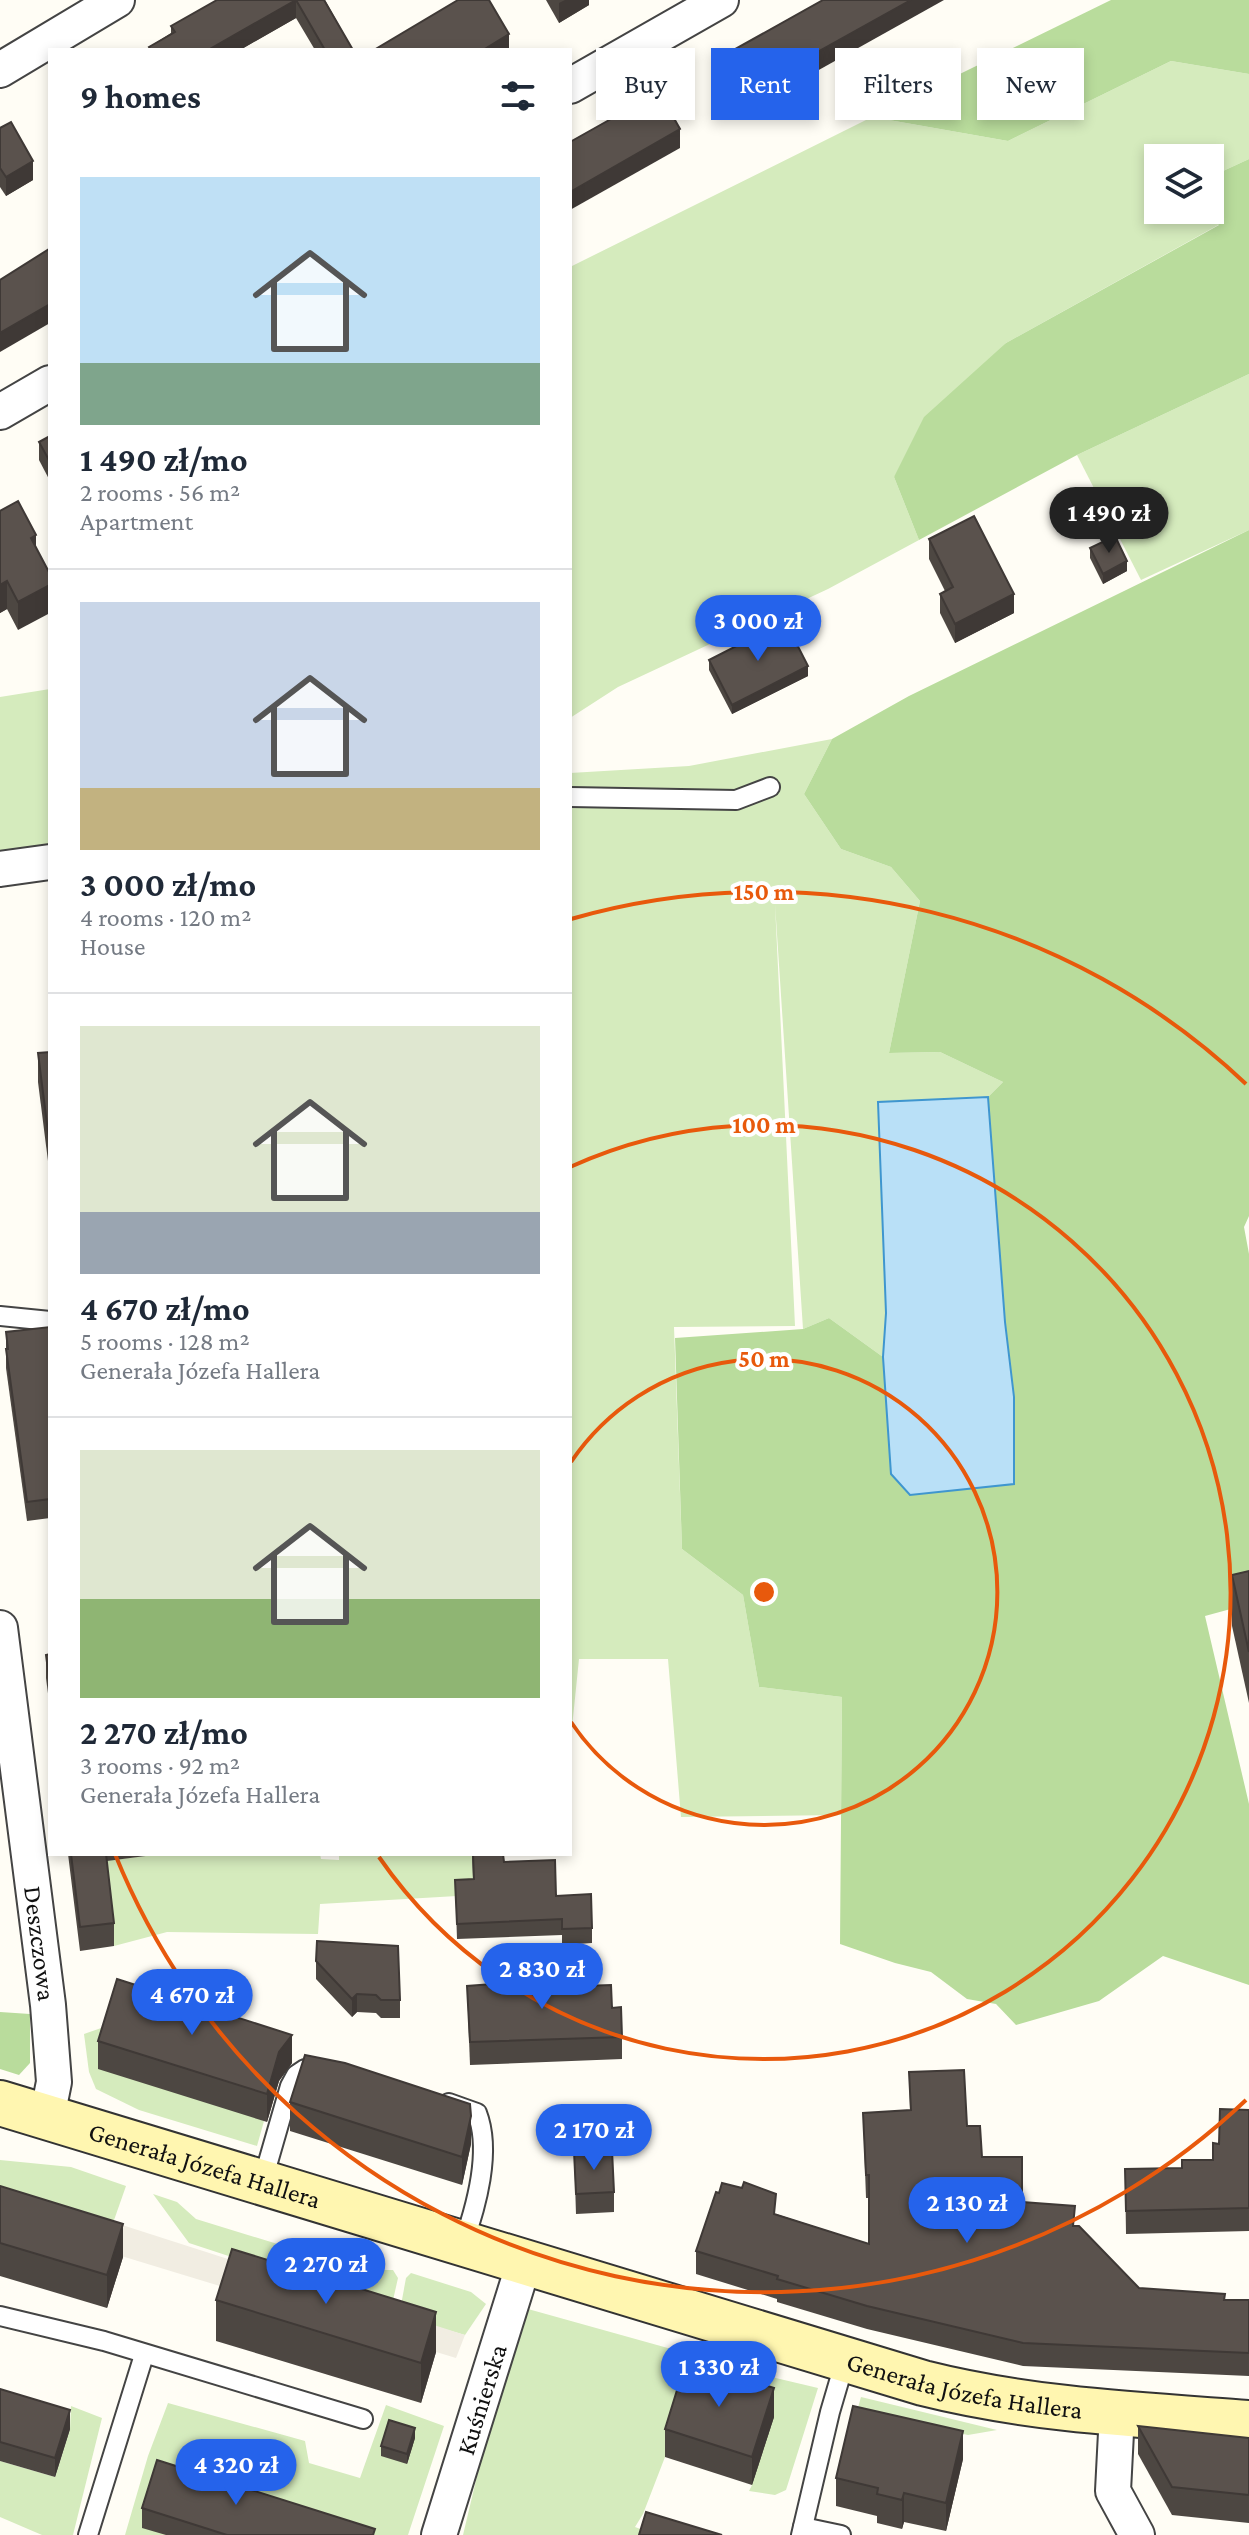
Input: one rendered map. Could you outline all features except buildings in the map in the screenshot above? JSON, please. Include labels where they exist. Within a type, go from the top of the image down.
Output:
[{"type":"street","points":[[0,70],[117,0]]},
{"type":"street","points":[[572,85],[721,0]]},
{"type":"street","points":[[0,412],[48,384]]},
{"type":"street","points":[[0,869],[48,862]]},
{"type":"street","name":"Deszczowa","points":[[0,1628],[48,2005],[54,2082],[47,2117]]},
{"type":"street","name":"Generała Józefa Hallera","points":[[0,2103],[845,2361],[989,2399],[1249,2423]]},
{"type":"street","name":"Kuśnierska","points":[[439,2535],[524,2263]]},
{"type":"street","points":[[1117,2413],[1113,2491],[1137,2535]]},
{"type":"lane","points":[[572,797],[736,800],[770,787]]},
{"type":"lane","points":[[0,1316],[48,1321]]},
{"type":"lane","points":[[262,2183],[290,2086],[296,2075],[305,2069],[340,2076]]},
{"type":"lane","points":[[436,2100],[477,2113],[482,2126],[480,2185],[463,2244]]},
{"type":"lane","points":[[0,2316],[104,2341],[363,2419]]},
{"type":"lane","points":[[88,2535],[144,2355]]},
{"type":"lane","points":[[841,2535],[802,2531],[845,2361]]},
{"type":"green space","points":[[1111,0],[1249,0],[1249,74],[1171,61],[1084,104],[1084,48],[1013,48]]},
{"type":"green space","points":[[1171,61],[1249,74],[1249,159],[1224,171],[1224,144],[1144,144],[1144,224],[1220,224],[1006,343],[894,477],[919,540],[828,589],[618,687],[572,717],[572,266],[866,120],[889,120],[1008,141],[1051,120],[1084,120],[1084,104]]},
{"type":"green space","points":[[977,66],[977,120],[1051,120],[1008,141],[889,120],[961,120],[961,73]]},
{"type":"green space","points":[[1249,159],[1249,374],[1077,455],[919,540],[894,477],[924,417],[1006,343],[1218,224],[1224,224],[1224,171]]},
{"type":"green space","points":[[1249,374],[1249,530],[1141,580],[1077,455]]},
{"type":"green space","points":[[1249,530],[1249,1216],[1244,1227],[1249,1254],[1249,1604],[1205,1616],[1249,1804],[1249,1985],[1163,1956],[1099,2001],[1016,2025],[996,2004],[967,1999],[931,1972],[840,1944],[842,1697],[759,1687],[743,1595],[682,1549],[675,1338],[803,1329],[829,1318],[883,1357],[891,1473],[1014,1397],[1005,1322],[988,1097],[1003,1082],[940,1052],[889,1053],[920,901],[891,867],[841,849],[804,794],[832,739],[909,696]]},
{"type":"green space","points":[[48,689],[48,850],[0,858],[0,697]]},
{"type":"green space","points":[[832,739],[804,794],[841,849],[891,867],[920,901],[889,1053],[940,1052],[1003,1082],[988,1097],[878,1102],[886,1313],[883,1357],[829,1318],[803,1329],[775,904],[795,1326],[674,1327],[682,1549],[743,1595],[759,1687],[842,1697],[841,1815],[681,1817],[668,1659],[579,1659],[572,1727],[572,773],[689,766]]},
{"type":"green space","points":[[145,1856],[320,1856],[321,1859],[339,1860],[339,1856],[472,1856],[474,1895],[320,1904],[318,1934],[167,1932],[114,1946],[104,1861]]},
{"type":"green space","points":[[0,2012],[30,2014],[30,2063],[19,2075],[0,2069]]},
{"type":"green space","points":[[104,2027],[264,2121],[257,2146],[139,2110],[96,2089],[89,2072],[84,2034]]},
{"type":"green space","points":[[0,2160],[71,2167],[126,2186],[113,2223],[0,2190]]},
{"type":"green space","points":[[153,2194],[177,2202],[196,2219],[349,2266],[393,2270],[398,2278],[391,2309],[189,2243]]},
{"type":"green space","points":[[411,2273],[471,2292],[486,2304],[465,2335],[399,2316],[406,2278]]},
{"type":"green space","points":[[528,2309],[743,2369],[732,2404],[665,2457],[635,2527],[646,2531],[645,2535],[463,2535],[504,2363]]},
{"type":"green space","points":[[755,2373],[818,2388],[786,2490],[775,2495],[749,2491],[752,2485],[744,2407]]},
{"type":"green space","points":[[861,2397],[997,2430],[968,2435],[857,2411]]},
{"type":"green space","points":[[168,2403],[305,2441],[309,2463],[360,2478],[386,2405],[444,2426],[408,2535],[125,2535],[148,2456]]},
{"type":"green space","points":[[71,2406],[102,2418],[73,2535],[42,2535],[0,2517],[0,2461],[55,2477],[70,2429]]},
{"type":"shaded area","points":[[0,2192],[119,2224],[465,2335],[456,2358],[0,2219]]},
{"type":"water","points":[[988,1097],[1005,1322],[1014,1397],[1014,1484],[910,1495],[891,1474],[883,1357],[886,1313],[878,1102]]}]
